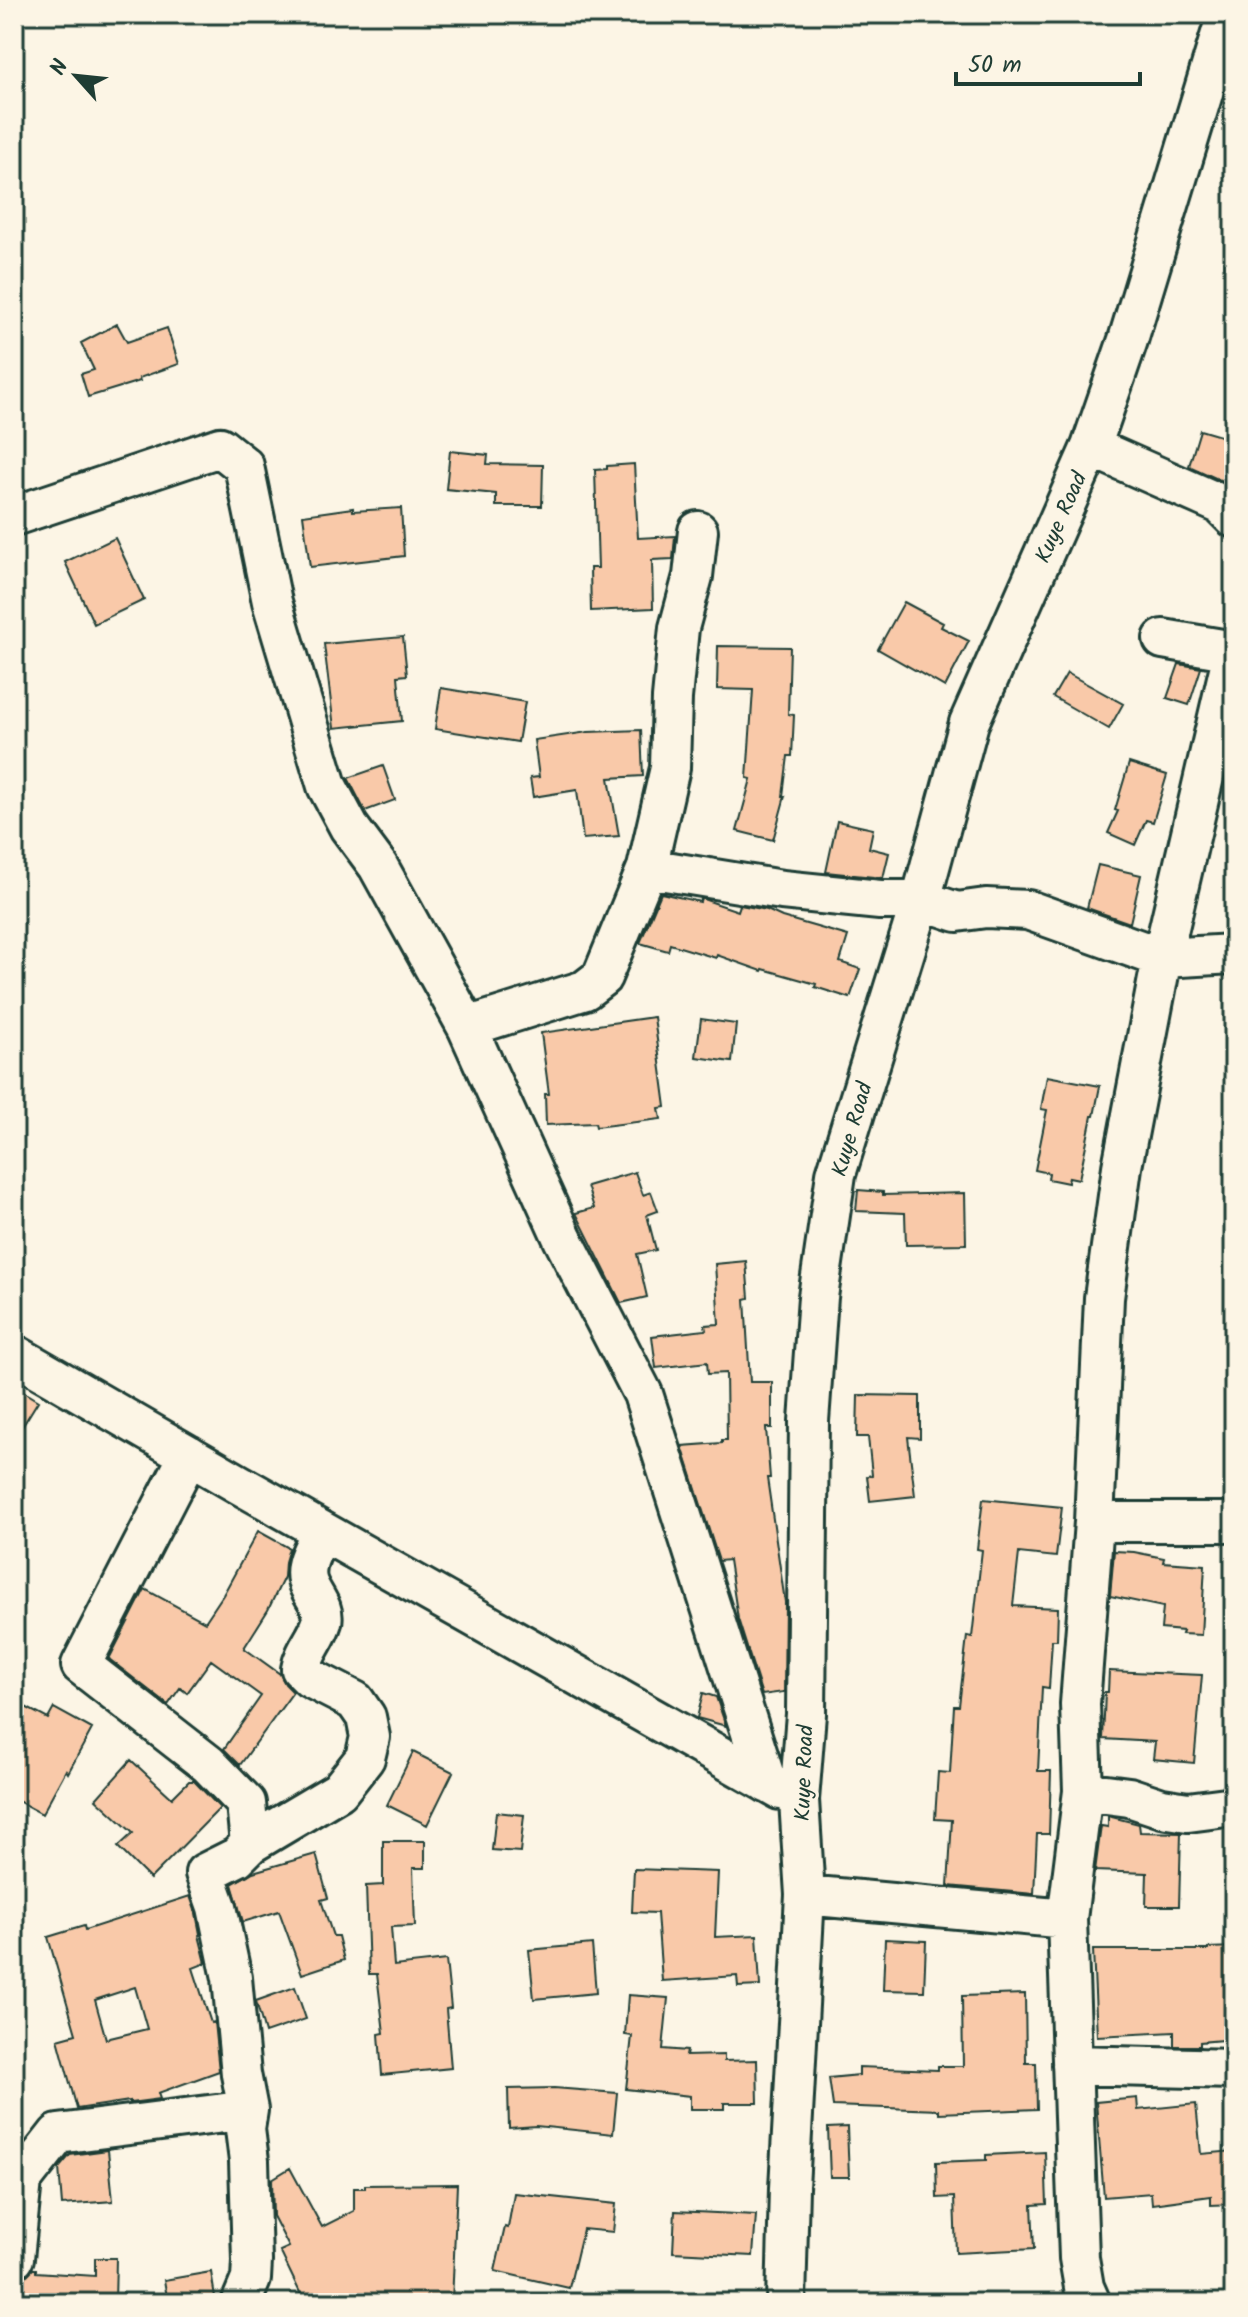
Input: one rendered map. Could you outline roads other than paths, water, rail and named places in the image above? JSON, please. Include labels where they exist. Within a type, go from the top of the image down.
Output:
[{"type":"street","name":"Kuye Road","points":[[786,2303],[805,1895],[783,1792],[806,1714],[809,1421],[818,1297],[836,1174],[921,900],[969,723],[1091,447],[1128,340],[1227,14]]},
{"type":"street","points":[[14,516],[220,447],[244,466],[272,602],[327,786],[349,827],[378,866],[467,1027],[563,1239],[643,1394],[783,1792]]},
{"type":"street","points":[[1091,447],[1220,504],[1234,518]]},
{"type":"street","points":[[467,1027],[585,990],[602,977],[647,868],[670,768],[672,698],[679,628],[693,576],[698,531]]},
{"type":"street","points":[[1091,2303],[1084,2287],[1079,2258],[1067,1919],[1083,1791],[1080,1704],[1094,1522],[1104,1298],[1122,1167],[1162,958],[1234,650],[1163,639]]},
{"type":"street","points":[[647,868],[782,890],[880,900],[921,900],[957,912],[986,908],[1028,910],[1162,958],[1234,954]]},
{"type":"street","points":[[14,1354],[783,1792]]},
{"type":"street","points":[[189,1455],[81,1665],[208,1764],[246,1803],[250,1844]]},
{"type":"street","points":[[1094,1522],[1234,1522]]},
{"type":"street","points":[[241,2303],[248,2290],[252,2261],[245,2129],[248,2110],[241,2074],[232,1978],[217,1907],[205,1873],[237,1857],[250,1844],[339,1791],[365,1758],[370,1737],[366,1717],[355,1701],[310,1678],[301,1669],[303,1657],[323,1620],[306,1578],[307,1564],[322,1531]]},
{"type":"street","points":[[1083,1791],[1129,1797],[1162,1808],[1188,1812],[1234,1806]]},
{"type":"street","points":[[805,1895],[1067,1919]]},
{"type":"street","points":[[1072,2065],[1234,2069]]},
{"type":"street","points":[[14,2258],[22,2180],[58,2134],[248,2110]]}]
